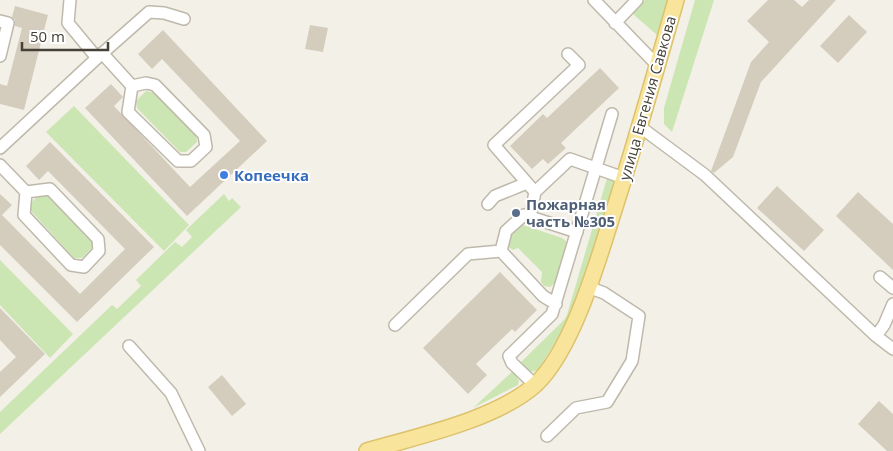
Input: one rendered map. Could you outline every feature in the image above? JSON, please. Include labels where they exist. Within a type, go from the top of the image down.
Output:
[{"type":"main road","name":"улица Евгения Савкова","points":[[367,451],[453,426],[490,412],[517,398],[535,385],[548,371],[567,339],[588,287],[624,178],[676,0]]},
{"type":"street","points":[[70,0],[68,23],[132,86]]},
{"type":"street","points":[[594,0],[657,66]]},
{"type":"street","points":[[615,23],[636,0]]},
{"type":"street","points":[[0,148],[149,12],[164,13],[184,19]]},
{"type":"street","points":[[0,21],[8,23],[0,56]]},
{"type":"street","points":[[535,192],[494,145],[579,65],[568,54]]},
{"type":"street","points":[[146,83],[155,85],[204,135],[206,146],[191,161],[178,161],[128,112],[132,86],[146,83]]},
{"type":"street","points":[[535,385],[512,364],[508,356],[552,314],[612,114]]},
{"type":"street","points":[[639,126],[705,175],[876,336],[893,349]]},
{"type":"street","points":[[530,217],[535,192],[570,159],[624,178]]},
{"type":"street","points":[[0,166],[26,192],[24,215],[71,265],[84,267],[99,251],[98,239],[50,189],[26,192]]},
{"type":"street","points":[[488,204],[495,196],[527,183]]},
{"type":"street","points":[[502,251],[506,231],[524,215],[577,232]]},
{"type":"street","points":[[502,251],[544,296],[556,304]]},
{"type":"street","points":[[394,325],[468,254],[502,251]]},
{"type":"street","points":[[880,277],[893,288]]},
{"type":"street","points":[[546,436],[576,408],[607,402],[632,361],[639,316],[604,293],[588,287]]},
{"type":"street","points":[[876,336],[884,325],[893,304]]},
{"type":"street","points":[[129,346],[171,393],[199,451]]},
{"type":"green space","points":[[645,0],[668,0],[657,35],[633,14]]},
{"type":"green space","points":[[695,0],[714,0],[672,132],[664,124],[664,108]]},
{"type":"green space","points":[[146,91],[154,93],[196,136],[197,142],[186,152],[180,152],[137,108],[136,101]]},
{"type":"green space","points":[[74,106],[189,225],[164,251],[46,132]]},
{"type":"green space","points":[[608,175],[615,179],[618,184],[570,319],[539,368],[530,372],[520,363],[567,315]]},
{"type":"green space","points":[[41,192],[48,193],[93,241],[92,248],[82,258],[74,258],[31,211],[31,203]]},
{"type":"green space","points":[[224,194],[229,201],[232,198],[241,207],[0,434],[0,412],[112,305],[117,309],[141,286],[136,280],[175,242],[182,247],[192,237],[186,230]]},
{"type":"green space","points":[[523,225],[566,241],[560,274],[550,287],[544,286],[541,282],[542,272],[518,248],[513,250],[509,247],[509,238]]},
{"type":"green space","points":[[0,260],[73,334],[50,358],[0,305]]},
{"type":"green space","points":[[513,371],[519,381],[518,385],[473,408]]},
{"type":"building","points":[[768,0],[794,0],[802,7],[809,0],[836,0],[761,82],[733,157],[714,173],[711,171],[751,62],[769,42],[747,21]]},
{"type":"building","points":[[15,6],[48,15],[24,110],[0,104],[0,84],[7,86],[22,28],[15,26],[15,20],[12,17]]},
{"type":"building","points":[[849,15],[867,32],[838,63],[820,46]]},
{"type":"building","points":[[310,25],[328,28],[323,52],[305,49]]},
{"type":"building","points":[[163,30],[267,141],[187,216],[85,108],[111,84],[123,97],[114,106],[190,187],[240,141],[162,59],[152,69],[138,54]]},
{"type":"building","points":[[600,68],[619,88],[561,143],[566,148],[548,164],[543,159],[532,169],[510,146],[543,114],[547,118]]},
{"type":"building","points":[[50,142],[154,247],[77,322],[0,245],[0,194],[12,205],[2,215],[80,294],[125,249],[48,171],[39,180],[26,166]]},
{"type":"building","points":[[777,186],[824,230],[804,251],[757,208]]},
{"type":"building","points":[[858,192],[893,224],[893,270],[836,216]]},
{"type":"building","points":[[500,272],[537,310],[515,332],[512,329],[476,364],[487,375],[468,394],[423,348]]},
{"type":"building","points":[[0,308],[45,354],[0,397],[0,372],[16,357],[0,340]]},
{"type":"building","points":[[222,375],[246,404],[232,416],[208,387]]},
{"type":"building","points":[[879,401],[893,414],[893,451],[887,451],[858,424]]},
{"type":"place","name":"Копеечка","points":[[224,175]]},
{"type":"place","name":"Пожарная часть №305","points":[[516,213]]}]
